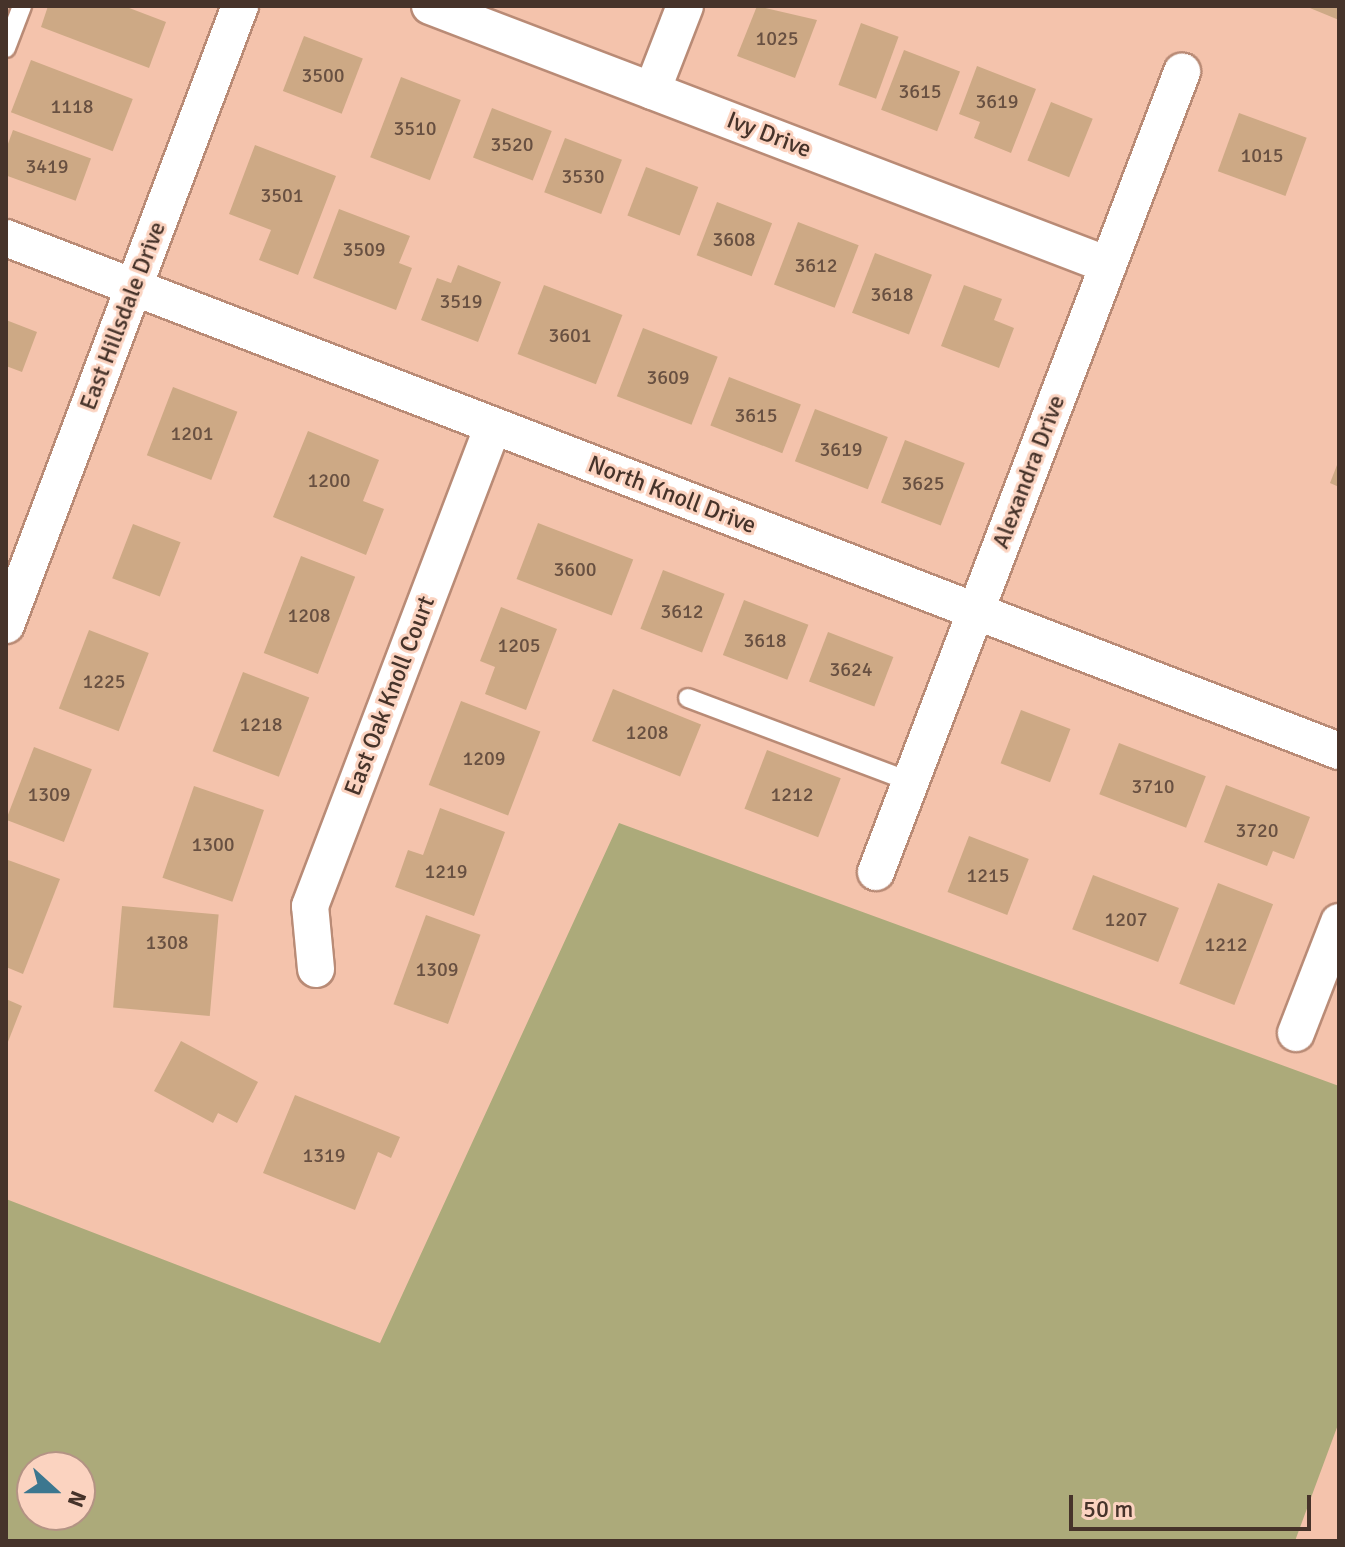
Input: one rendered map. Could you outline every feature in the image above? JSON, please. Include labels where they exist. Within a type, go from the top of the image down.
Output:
[{"type":"street","name":"East Hillsdale Drive","points":[[6,625],[240,6]]},
{"type":"street","name":"Ivy Drive","points":[[430,6],[1108,265]]},
{"type":"street","points":[[652,91],[685,6]]},
{"type":"street","name":"Alexandra Drive","points":[[876,872],[1182,72]]},
{"type":"street","name":"North Knoll Drive","points":[[6,238],[1339,751]]},
{"type":"street","name":"East Oak Knoll Court","points":[[316,969],[310,906],[493,426]]},
{"type":"street","points":[[1296,1033],[1339,922]]},
{"type":"lane","points":[[6,48],[22,6]]},
{"type":"lane","points":[[688,698],[909,781]]},
{"type":"shaded area","points":[[619,823],[1339,1086],[1339,1422],[1295,1541],[6,1541],[6,1199],[380,1343]]},
{"type":"building","points":[[48,6],[124,6],[166,22],[149,68],[41,27]]},
{"type":"building","points":[[757,6],[817,20],[795,78],[737,56]]},
{"type":"building","points":[[1305,6],[1339,6],[1339,20]]},
{"type":"building","points":[[861,23],[899,37],[876,99],[838,85]]},
{"type":"building","points":[[304,36],[363,59],[342,114],[283,91]]},
{"type":"building","points":[[904,50],[960,72],[937,131],[881,110]]},
{"type":"building","points":[[31,60],[133,99],[113,151],[11,112]]},
{"type":"building","points":[[977,66],[1036,89],[1011,153],[974,138],[980,122],[959,114]]},
{"type":"building","points":[[401,77],[461,100],[430,180],[370,157]]},
{"type":"building","points":[[1051,102],[1093,119],[1069,177],[1027,160]]},
{"type":"building","points":[[492,108],[552,131],[533,180],[473,157]]},
{"type":"building","points":[[1239,113],[1307,138],[1285,196],[1218,171]]},
{"type":"building","points":[[13,130],[91,158],[76,201],[6,175],[6,149]]},
{"type":"building","points":[[565,138],[622,160],[601,214],[544,192]]},
{"type":"building","points":[[255,145],[336,176],[298,275],[259,260],[271,230],[229,214]]},
{"type":"building","points":[[646,167],[698,187],[680,236],[627,216]]},
{"type":"building","points":[[717,202],[772,223],[752,276],[697,255]]},
{"type":"building","points":[[339,209],[410,236],[399,263],[412,268],[396,310],[313,278]]},
{"type":"building","points":[[798,222],[859,245],[835,308],[774,285]]},
{"type":"building","points":[[875,253],[932,275],[909,335],[852,313]]},
{"type":"building","points":[[458,265],[501,282],[478,342],[421,320],[437,278],[451,283]]},
{"type":"building","points":[[544,285],[622,315],[596,384],[517,354]]},
{"type":"building","points":[[964,285],[1002,299],[994,320],[1014,328],[999,368],[941,346]]},
{"type":"building","points":[[6,320],[37,332],[22,372],[6,366]]},
{"type":"building","points":[[643,328],[718,357],[692,425],[617,396]]},
{"type":"building","points":[[729,377],[801,405],[782,453],[710,426]]},
{"type":"building","points":[[173,387],[237,412],[211,480],[147,455]]},
{"type":"building","points":[[815,409],[888,437],[868,489],[795,461]]},
{"type":"building","points":[[308,431],[379,460],[363,501],[384,509],[366,555],[273,517]]},
{"type":"building","points":[[905,440],[965,463],[941,525],[881,503]]},
{"type":"building","points":[[1339,460],[1339,487],[1330,483]]},
{"type":"building","points":[[538,523],[633,560],[612,616],[516,579]]},
{"type":"building","points":[[133,524],[181,542],[160,596],[112,578]]},
{"type":"building","points":[[301,556],[355,577],[318,674],[264,653]]},
{"type":"building","points":[[663,570],[725,594],[702,652],[640,629]]},
{"type":"building","points":[[744,600],[808,625],[787,680],[723,655]]},
{"type":"building","points":[[501,607],[557,629],[526,710],[485,694],[495,667],[480,661]]},
{"type":"building","points":[[89,630],[149,653],[119,731],[59,708]]},
{"type":"building","points":[[828,632],[893,657],[874,707],[809,681]]},
{"type":"building","points":[[243,672],[309,697],[279,777],[213,751]]},
{"type":"building","points":[[613,689],[701,725],[680,777],[592,741]]},
{"type":"building","points":[[461,701],[540,731],[508,815],[429,785]]},
{"type":"building","points":[[1021,710],[1070,729],[1050,782],[1001,763]]},
{"type":"building","points":[[1119,743],[1206,776],[1186,828],[1099,794]]},
{"type":"building","points":[[34,747],[92,769],[64,842],[6,820]]},
{"type":"building","points":[[767,750],[841,778],[818,837],[744,809]]},
{"type":"building","points":[[1226,785],[1310,817],[1294,859],[1273,851],[1267,866],[1204,842]]},
{"type":"building","points":[[194,786],[264,810],[232,902],[162,878]]},
{"type":"building","points":[[440,808],[505,832],[474,916],[395,887],[408,850],[423,855]]},
{"type":"building","points":[[969,836],[1029,859],[1007,915],[947,892]]},
{"type":"building","points":[[8,860],[60,879],[23,974],[6,967]]},
{"type":"building","points":[[1093,875],[1179,908],[1158,962],[1072,929]]},
{"type":"building","points":[[1218,883],[1273,904],[1234,1005],[1179,984]]},
{"type":"building","points":[[122,906],[219,914],[210,1016],[113,1008]]},
{"type":"building","points":[[426,915],[481,935],[448,1024],[394,1004]]},
{"type":"building","points":[[6,999],[22,1006],[6,1047]]},
{"type":"building","points":[[181,1041],[258,1082],[237,1123],[218,1113],[213,1123],[154,1091]]},
{"type":"building","points":[[295,1095],[400,1137],[391,1158],[378,1152],[355,1210],[263,1173]]}]
